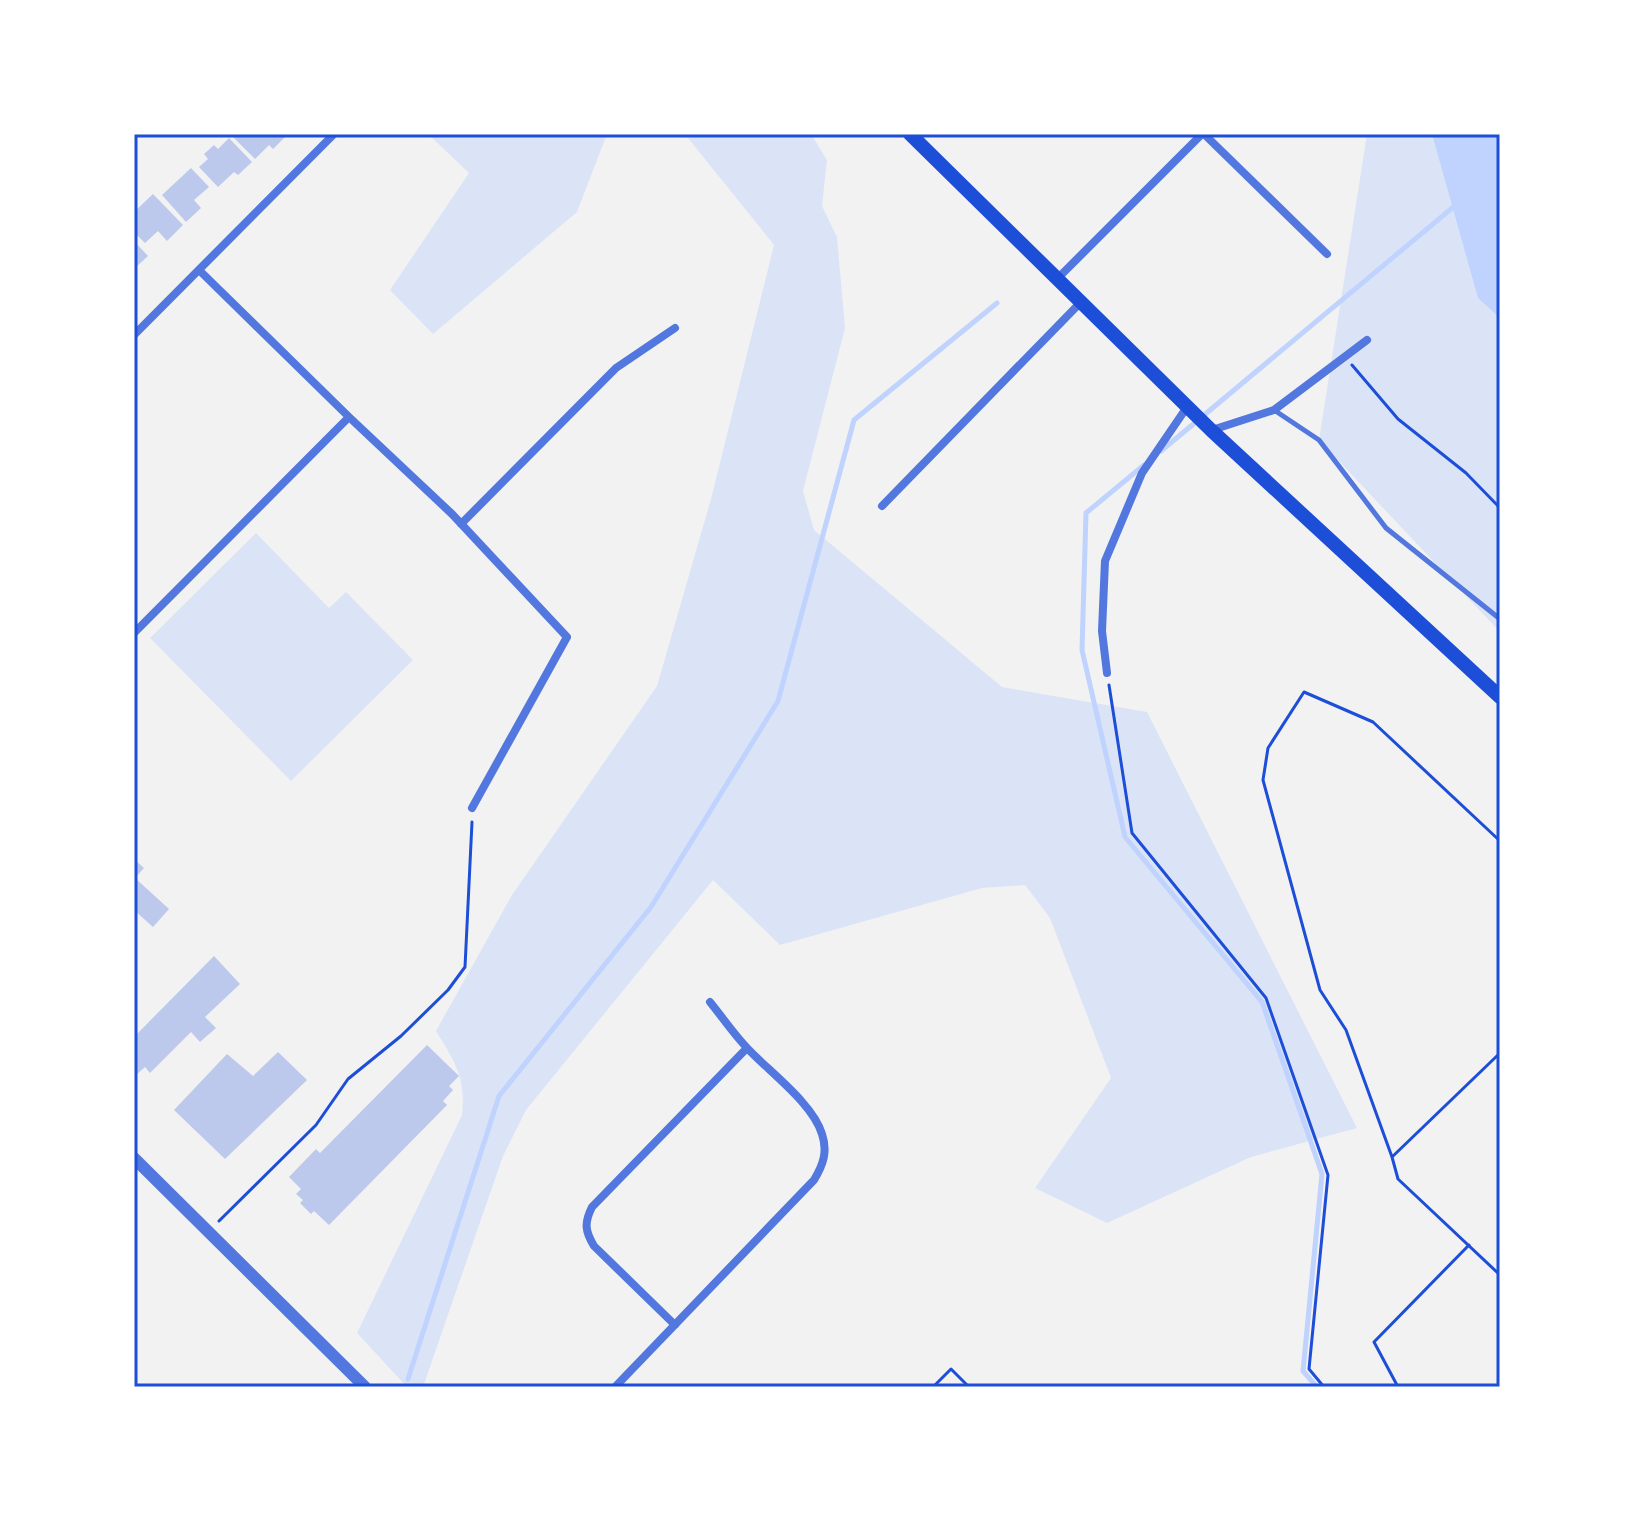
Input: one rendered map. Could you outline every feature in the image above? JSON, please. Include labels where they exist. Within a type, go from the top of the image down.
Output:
[{"type":"main road","points":[[910,134],[1211,430],[1500,697]]},
{"type":"street","points":[[134,335],[334,134]]},
{"type":"street","points":[[1057,279],[1203,134],[1327,254]]},
{"type":"street","points":[[199,270],[461,524],[567,637],[472,808]]},
{"type":"street","points":[[882,506],[1081,302]]},
{"type":"street","points":[[461,524],[616,368],[675,328]]},
{"type":"street","points":[[1211,430],[1274,410],[1367,340]]},
{"type":"street","points":[[1107,673],[1102,631],[1105,561],[1142,473],[1187,407]]},
{"type":"street","points":[[134,633],[349,417]]},
{"type":"street","points":[[615,1387],[814,1180],[824,1163],[822,1131],[805,1106],[747,1048],[710,1002]]},
{"type":"street","points":[[675,1325],[594,1246],[587,1234],[585,1221],[592,1207],[747,1048]]},
{"type":"street","points":[[135,1162],[365,1387]]},
{"type":"lane","points":[[1274,410],[1319,440],[1386,528],[1500,619]]},
{"type":"path","points":[[1345,356],[1398,419],[1466,473],[1500,508]]},
{"type":"path","points":[[1107,673],[1132,833],[1266,998],[1328,1175],[1309,1369],[1324,1387]]},
{"type":"path","points":[[1500,841],[1373,722],[1304,692],[1268,748],[1263,780],[1320,990],[1346,1030],[1398,1179],[1500,1275]]},
{"type":"path","points":[[208,1232],[316,1125],[348,1079],[401,1036],[448,990],[465,967],[472,808]]},
{"type":"path","points":[[1392,1157],[1500,1053]]},
{"type":"path","points":[[1398,1387],[1374,1342],[1469,1245]]},
{"type":"path","points":[[933,1387],[951,1369],[969,1387]]},
{"type":"shaded area","points":[[428,134],[607,134],[577,212],[433,334],[390,290],[469,173]]},
{"type":"shaded area","points":[[681,134],[811,134],[827,160],[822,206],[837,237],[845,328],[803,491],[814,530],[1002,687],[1147,712],[1357,1128],[1251,1157],[1107,1223],[1035,1188],[1111,1078],[1050,918],[1025,885],[982,888],[780,945],[713,880],[526,1110],[503,1156],[423,1387],[407,1387],[357,1333],[462,1115],[461,1080],[436,1031],[512,895],[657,686],[711,499],[774,245],[688,138]]},
{"type":"shaded area","points":[[1367,134],[1500,134],[1500,632],[1319,440]]},
{"type":"shaded area","points":[[256,533],[329,608],[346,592],[413,660],[291,781],[150,638]]},
{"type":"water","points":[[1432,134],[1500,134],[1500,318],[1478,298]]},
{"type":"building","points":[[230,134],[288,134],[273,149],[269,145],[255,159]]},
{"type":"building","points":[[229,138],[252,162],[238,175],[234,172],[218,187],[199,167],[208,159],[204,154],[214,145],[218,149]]},
{"type":"building","points":[[191,168],[209,187],[194,200],[201,208],[186,222],[162,195]]},
{"type":"building","points":[[153,194],[183,225],[167,241],[158,231],[145,243],[134,232],[134,212]]},
{"type":"building","points":[[134,241],[148,256],[134,269]]},
{"type":"building","points":[[134,859],[144,868],[135,878],[169,909],[153,927],[134,910]]},
{"type":"building","points":[[214,956],[240,984],[205,1017],[216,1028],[200,1042],[191,1032],[150,1073],[145,1067],[134,1077],[134,1037]]},
{"type":"building","points":[[427,1045],[459,1076],[449,1086],[453,1090],[443,1101],[447,1105],[329,1225],[314,1211],[311,1214],[296,1194],[301,1189],[289,1177],[316,1149],[320,1153]]},
{"type":"building","points":[[278,1052],[307,1080],[225,1159],[174,1110],[227,1054],[253,1076]]},
{"type":"waterway","points":[[1161,451],[1457,204]]},
{"type":"waterway","points":[[408,1379],[499,1096],[651,907],[778,701],[854,420],[997,303]]},
{"type":"waterway","points":[[1144,465],[1086,513],[1082,650],[1125,837],[1262,1002],[1322,1174],[1303,1371],[1317,1387]]}]
